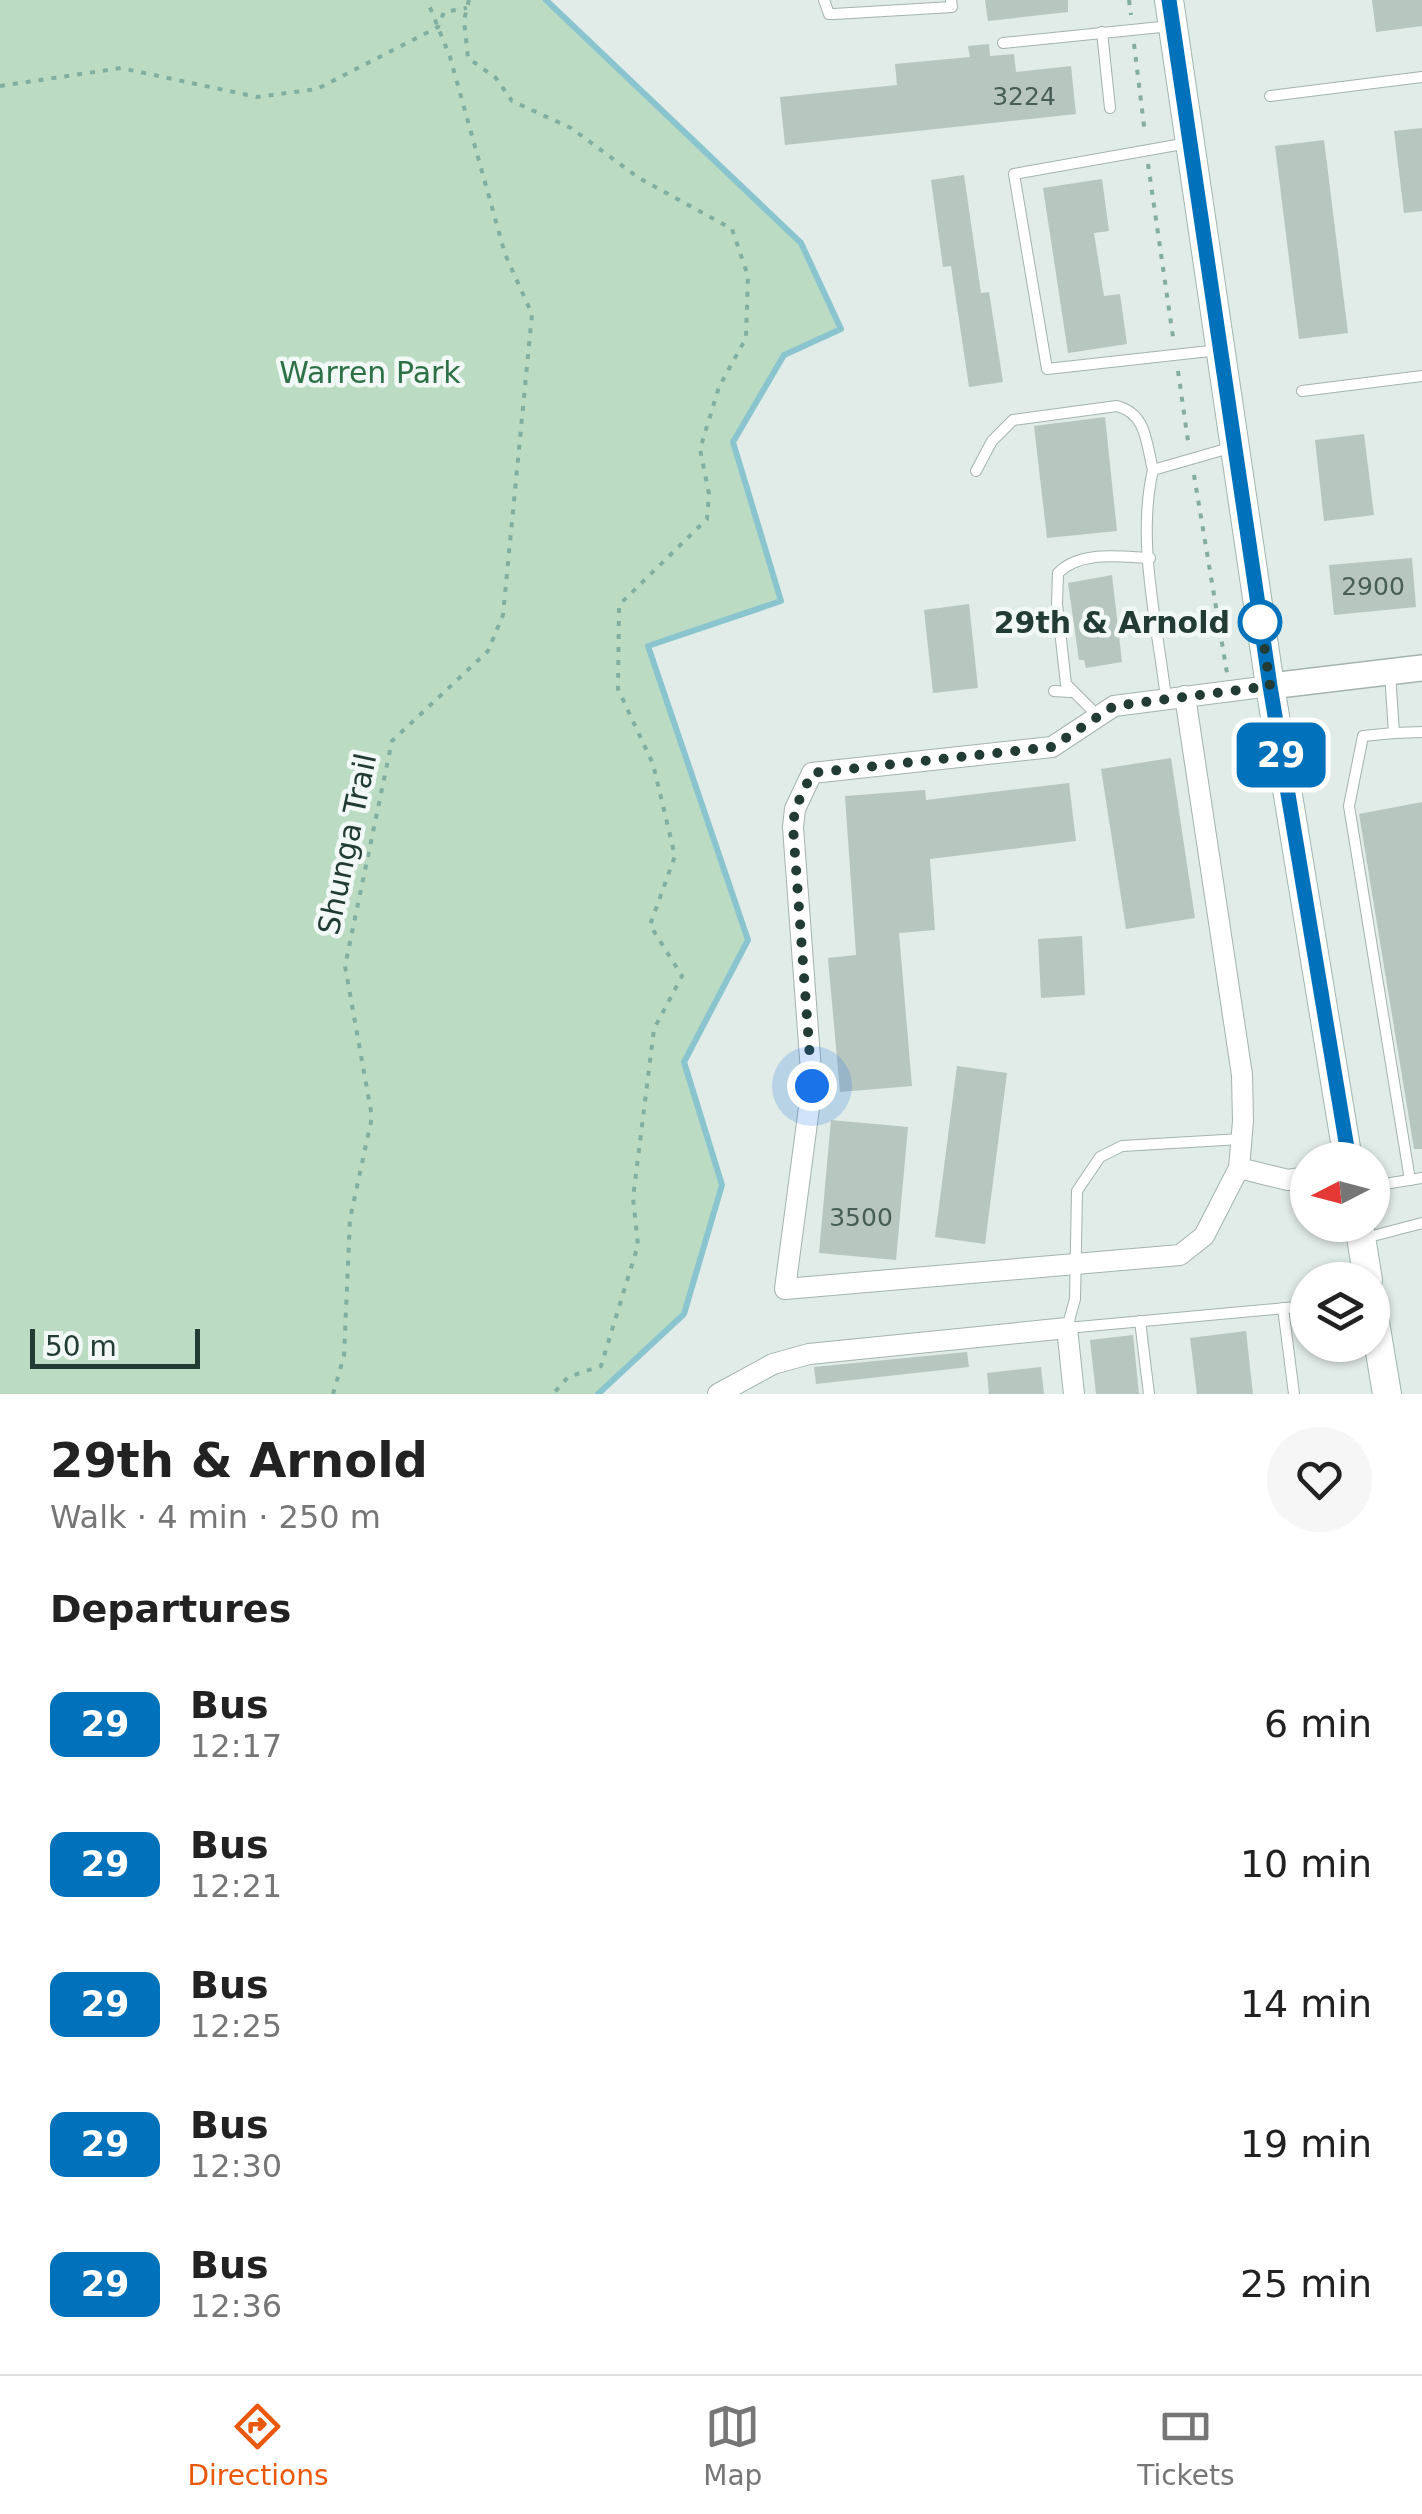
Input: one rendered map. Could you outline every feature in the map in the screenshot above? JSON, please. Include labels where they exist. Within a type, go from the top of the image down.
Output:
[{"type":"main road","points":[[1170,13],[1270,686],[1345,1142]]},
{"type":"main road","points":[[1382,1362],[1388,1394]]},
{"type":"street","points":[[1175,698],[1242,1074],[1239,1168],[1204,1236],[1180,1255],[784,1289],[812,1086],[793,827],[795,809],[812,773],[1052,747],[1114,706],[1175,698],[1270,686],[1422,668]]},
{"type":"street","points":[[1239,1168],[1290,1180]]},
{"type":"street","points":[[718,1394],[773,1364],[809,1354],[1067,1328],[1074,1394]]},
{"type":"lane","points":[[824,0],[829,14],[952,4]]},
{"type":"lane","points":[[1003,43],[1102,32],[1170,13]]},
{"type":"lane","points":[[1102,32],[1110,108]]},
{"type":"lane","points":[[1270,96],[1422,77]]},
{"type":"lane","points":[[1189,143],[1014,174],[1048,370],[1220,350]]},
{"type":"lane","points":[[1302,391],[1422,376]]},
{"type":"lane","points":[[976,471],[992,441],[1014,420],[1117,406],[1132,410],[1140,419],[1153,470],[1148,490],[1150,558],[1175,698]]},
{"type":"lane","points":[[1153,470],[1234,447]]},
{"type":"lane","points":[[1070,692],[1056,604],[1058,573],[1077,560],[1150,558]]},
{"type":"lane","points":[[1390,672],[1394,734]]},
{"type":"lane","points":[[1054,691],[1070,692],[1099,716]]},
{"type":"lane","points":[[1390,1183],[1416,1179],[1349,806],[1364,736],[1422,732]]},
{"type":"lane","points":[[1241,1139],[1122,1146],[1100,1157],[1078,1191],[1075,1299],[1067,1328],[1290,1307]]},
{"type":"lane","points":[[1390,1228],[1422,1223]]},
{"type":"lane","points":[[1283,1308],[1294,1394]]},
{"type":"lane","points":[[1140,1322],[1149,1394]]},
{"type":"path","name":"Shunga Trail","points":[[333,1394],[344,1356],[350,1219],[372,1117],[345,966],[392,741],[488,650],[503,614],[532,314],[505,254],[427,0]]},
{"type":"path","points":[[469,0],[468,58],[496,78],[512,101],[571,128],[639,178],[732,229],[748,276],[746,338],[719,388],[700,449],[709,494],[708,519],[619,605],[618,689],[654,764],[675,856],[650,925],[682,976],[654,1029],[632,1198],[638,1245],[612,1332],[601,1366],[568,1377],[553,1394]]},
{"type":"path","points":[[0,86],[120,68],[257,96],[318,89],[438,27],[444,12],[467,8]]},
{"type":"green space","name":"Warren Park","points":[[0,0],[546,0],[801,243],[841,329],[784,355],[733,442],[781,601],[649,646],[748,940],[684,1062],[722,1185],[684,1314],[598,1394],[0,1394]]},
{"type":"building","points":[[985,0],[1068,0],[1068,12],[988,21]]},
{"type":"building","points":[[1372,0],[1422,0],[1422,26],[1376,32]]},
{"type":"building","points":[[989,44],[990,56],[1014,54],[1016,72],[1071,66],[1076,114],[785,145],[780,97],[897,85],[895,64],[970,57],[968,46]]},
{"type":"building","points":[[1422,128],[1422,211],[1404,213],[1394,131]]},
{"type":"building","points":[[1324,140],[1348,333],[1299,339],[1275,146]]},
{"type":"building","points":[[964,175],[981,293],[989,292],[1003,382],[969,387],[951,266],[943,267],[931,180]]},
{"type":"building","points":[[1102,179],[1109,231],[1094,233],[1104,296],[1120,294],[1127,344],[1068,353],[1043,188]]},
{"type":"building","points":[[1105,417],[1117,531],[1047,538],[1034,426]]},
{"type":"building","points":[[1364,434],[1374,515],[1324,521],[1315,440]]},
{"type":"building","points":[[1412,558],[1416,607],[1334,615],[1329,565]]},
{"type":"building","points":[[1112,575],[1122,662],[1086,668],[1084,660],[1079,660],[1068,583]]},
{"type":"building","points":[[969,604],[978,688],[933,693],[924,610]]},
{"type":"building","points":[[1171,758],[1195,918],[1126,929],[1101,769]]},
{"type":"building","points":[[1069,783],[1076,841],[930,859],[935,930],[899,933],[912,1086],[840,1092],[828,958],[856,955],[845,796],[925,790],[926,800]]},
{"type":"building","points":[[1422,802],[1422,1149],[1414,1149],[1359,814]]},
{"type":"building","points":[[1082,936],[1085,995],[1041,998],[1038,939]]},
{"type":"building","points":[[957,1066],[1007,1073],[985,1244],[935,1237]]},
{"type":"building","points":[[831,1120],[908,1127],[896,1260],[819,1253]]},
{"type":"building","points":[[1246,1331],[1253,1394],[1197,1394],[1190,1338]]},
{"type":"building","points":[[1133,1335],[1139,1394],[1096,1394],[1090,1340]]},
{"type":"building","points":[[967,1352],[969,1367],[816,1384],[814,1367]]},
{"type":"building","points":[[1041,1367],[1044,1394],[989,1394],[987,1373]]},
{"type":"waterway","points":[[546,0],[801,243],[841,329],[784,355],[733,442],[781,601],[648,646],[748,940],[684,1062],[722,1185],[684,1314],[598,1394]]},
{"type":"bus line","name":"29","points":[[1169,0],[1270,686],[1346,1142]]},
{"type":"place","name":"29th & Arnold","points":[[1260,622]]},
{"type":"route","points":[[812,1086],[793,827],[795,809],[812,773],[1052,747],[1114,706],[1270,686],[1260,617],[1260,622]]}]
